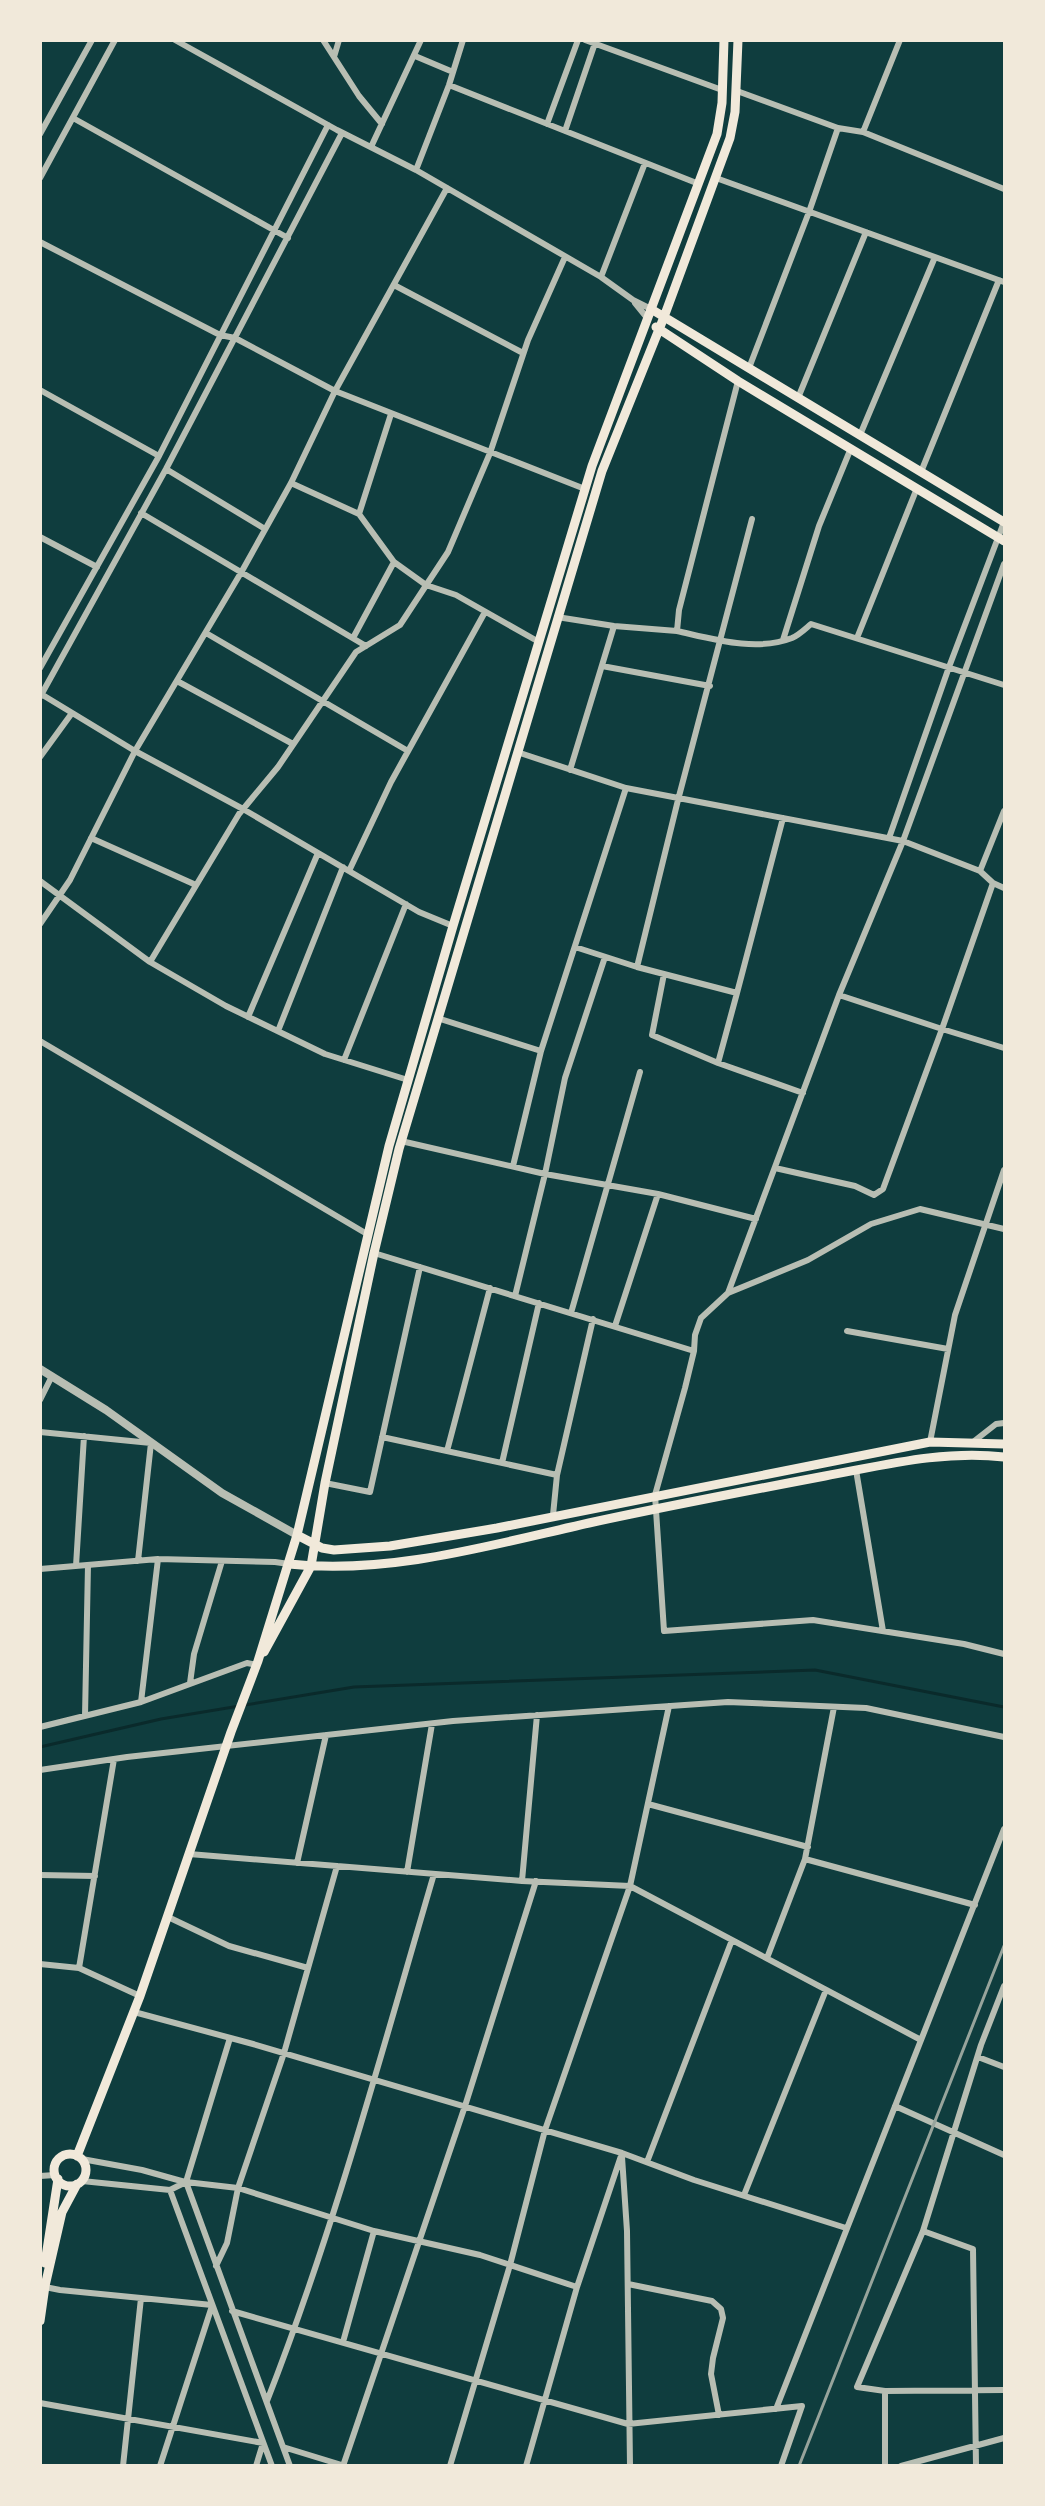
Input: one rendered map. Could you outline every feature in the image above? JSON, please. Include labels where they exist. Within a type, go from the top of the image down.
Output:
[{"type":"main road","points":[[42,2288],[62,2212],[86,2171],[80,2157],[140,1996],[231,1732],[257,1665],[289,1564],[388,1146],[592,466],[717,134],[724,40]]},
{"type":"main road","points":[[257,1665],[311,1566],[325,1483],[374,1253],[402,1141],[602,471],[664,317],[730,138],[737,91],[738,40]]},
{"type":"main road","points":[[651,309],[1004,522]]},
{"type":"main road","points":[[648,319],[659,329],[738,381],[1002,539]]},
{"type":"main road","points":[[592,466],[602,471]]},
{"type":"main road","points":[[573,527],[584,530]]},
{"type":"main road","points":[[297,1535],[316,1545],[334,1550],[390,1546],[930,1442],[1005,1444]]},
{"type":"main road","points":[[289,1564],[346,1567],[419,1559],[656,1508],[925,1457],[979,1454],[1005,1457]]},
{"type":"main road","points":[[40,2321],[42,2288],[57,2177],[56,2163],[67,2155],[80,2157]]},
{"type":"main road","points":[[57,2177],[66,2185],[79,2182]]},
{"type":"street","points":[[40,134],[93,40]]},
{"type":"street","points":[[40,178],[115,40]]},
{"type":"street","points":[[175,40],[342,133],[416,170],[601,277],[633,300],[651,309]]},
{"type":"street","points":[[324,40],[359,96],[382,124]]},
{"type":"street","points":[[334,57],[339,40]]},
{"type":"street","points":[[371,147],[416,56],[421,40]]},
{"type":"street","points":[[416,170],[464,40]]},
{"type":"street","points":[[547,124],[578,40]]},
{"type":"street","points":[[585,40],[722,90]]},
{"type":"street","points":[[863,132],[900,40]]},
{"type":"street","points":[[565,131],[595,43]]},
{"type":"street","points":[[416,56],[453,72]]},
{"type":"street","points":[[449,85],[699,184]]},
{"type":"street","points":[[737,91],[838,128],[863,132],[1005,189]]},
{"type":"street","points":[[73,118],[288,238]]},
{"type":"street","points":[[40,668],[159,456],[328,125]]},
{"type":"street","points":[[749,368],[809,212],[838,128]]},
{"type":"street","points":[[342,133],[166,469],[41,695],[135,751],[243,809],[406,904],[453,926]]},
{"type":"street","points":[[601,277],[645,163]]},
{"type":"street","points":[[716,178],[1002,281],[921,472]]},
{"type":"street","points":[[40,924],[61,895],[135,751],[206,633],[291,483],[335,391],[447,188]]},
{"type":"street","points":[[798,398],[866,232]]},
{"type":"street","points":[[40,242],[220,335],[235,338],[335,391],[585,489]]},
{"type":"street","points":[[150,962],[243,809],[293,744],[356,652],[400,625],[448,552],[490,453],[524,353],[565,257]]},
{"type":"street","points":[[860,435],[935,257]]},
{"type":"street","points":[[394,285],[524,353]]},
{"type":"street","points":[[633,300],[648,319]]},
{"type":"street","points":[[677,632],[679,610],[738,381]]},
{"type":"street","points":[[40,390],[159,456]]},
{"type":"street","points":[[359,514],[391,414]]},
{"type":"street","points":[[783,640],[819,526],[851,448]]},
{"type":"street","points":[[166,469],[265,529]]},
{"type":"street","points":[[291,483],[359,514],[394,562],[426,585],[456,596],[539,642]]},
{"type":"street","points":[[857,638],[917,488]]},
{"type":"street","points":[[141,513],[366,646]]},
{"type":"street","points":[[637,967],[678,800],[753,519]]},
{"type":"street","points":[[889,838],[949,667],[1002,539],[1004,522]]},
{"type":"street","points":[[40,537],[97,567]]},
{"type":"street","points":[[353,638],[394,562]]},
{"type":"street","points":[[728,1293],[839,995],[903,841],[1005,564]]},
{"type":"street","points":[[278,1031],[346,869],[485,612]]},
{"type":"street","points":[[557,617],[750,644],[794,638],[811,624],[1005,685]]},
{"type":"street","points":[[570,770],[614,626]]},
{"type":"street","points":[[206,633],[408,751]]},
{"type":"street","points":[[602,666],[710,686]]},
{"type":"street","points":[[177,681],[293,744]]},
{"type":"street","points":[[40,757],[72,713]]},
{"type":"street","points":[[517,753],[626,789],[903,841],[980,871],[993,883],[1005,888]]},
{"type":"street","points":[[513,1166],[541,1051],[626,789]]},
{"type":"street","points":[[980,871],[1005,811]]},
{"type":"street","points":[[718,1063],[783,818]]},
{"type":"street","points":[[91,838],[196,885]]},
{"type":"street","points":[[248,1017],[318,853]]},
{"type":"street","points":[[40,881],[150,962],[248,1017],[325,1054],[408,1080]]},
{"type":"street","points":[[775,1168],[855,1186],[874,1195],[883,1189],[993,883]]},
{"type":"street","points":[[344,1060],[406,904]]},
{"type":"street","points":[[575,947],[637,967],[737,993]]},
{"type":"street","points":[[514,1296],[545,1174],[565,1078],[605,957]]},
{"type":"street","points":[[664,974],[652,1035],[718,1063],[803,1093]]},
{"type":"street","points":[[839,995],[1005,1048]]},
{"type":"street","points":[[437,1018],[541,1051]]},
{"type":"street","points":[[40,1041],[368,1234]]},
{"type":"street","points":[[571,1313],[640,1072]]},
{"type":"street","points":[[402,1141],[545,1174],[658,1194],[756,1219]]},
{"type":"street","points":[[930,1442],[956,1315],[1005,1170]]},
{"type":"street","points":[[615,1326],[658,1194]]},
{"type":"street","points":[[1005,1229],[921,1209],[871,1224],[808,1260],[728,1293],[702,1318],[695,1335],[694,1351],[656,1495],[664,1631],[813,1620],[964,1644],[1005,1654]]},
{"type":"street","points":[[374,1253],[694,1351]]},
{"type":"street","points":[[325,1483],[370,1492],[420,1267]]},
{"type":"street","points":[[447,1451],[490,1288]]},
{"type":"street","points":[[502,1463],[539,1303]]},
{"type":"street","points":[[553,1515],[557,1475],[593,1319]]},
{"type":"street","points":[[847,1331],[948,1349]]},
{"type":"street","points":[[40,1369],[222,1493],[297,1535]]},
{"type":"street","points":[[40,1400],[51,1376]]},
{"type":"street","points":[[973,1442],[996,1424],[1005,1423]]},
{"type":"street","points":[[40,1432],[151,1443]]},
{"type":"street","points":[[76,1566],[84,1436]]},
{"type":"street","points":[[382,1437],[557,1475]]},
{"type":"street","points":[[138,1561],[151,1443]]},
{"type":"street","points":[[856,1470],[883,1631]]},
{"type":"street","points":[[40,1569],[159,1559],[289,1564]]},
{"type":"street","points":[[141,1702],[159,1559]]},
{"type":"street","points":[[190,1683],[194,1654],[222,1561]]},
{"type":"street","points":[[85,1716],[88,1565]]},
{"type":"street","points":[[40,1726],[141,1702],[247,1663],[257,1665]]},
{"type":"street","points":[[40,1770],[114,1759],[432,1724],[728,1702],[866,1708],[1005,1737]]},
{"type":"street","points":[[450,2466],[510,2265],[545,2130],[630,1886],[669,1706]]},
{"type":"street","points":[[767,1958],[805,1859],[834,1707]]},
{"type":"street","points":[[522,1881],[537,1715]]},
{"type":"street","points":[[407,1872],[432,1724]]},
{"type":"street","points":[[297,1863],[326,1735]]},
{"type":"street","points":[[79,1968],[114,1759]]},
{"type":"street","points":[[648,1804],[808,1847]]},
{"type":"street","points":[[776,2409],[1005,1829]]},
{"type":"street","points":[[189,1854],[522,1881],[630,1886],[921,2040]]},
{"type":"street","points":[[805,1859],[975,1905]]},
{"type":"street","points":[[216,2266],[226,2243],[238,2188],[284,2053],[337,1866]]},
{"type":"street","points":[[267,2402],[296,2328],[374,2080],[434,1874]]},
{"type":"street","points":[[40,1875],[95,1876]]},
{"type":"street","points":[[283,2447],[344,2465],[465,2106],[536,1881]]},
{"type":"street","points":[[168,1917],[229,1946],[308,1968]]},
{"type":"street","points":[[647,2162],[732,1940]]},
{"type":"street","points":[[40,1964],[79,1968],[140,1996]]},
{"type":"street","points":[[1005,1986],[978,2057],[923,2231],[857,2387],[885,2391],[1005,2390]]},
{"type":"street","points":[[744,2195],[826,1990]]},
{"type":"street","points":[[134,2012],[284,2053],[622,2153],[846,2228]]},
{"type":"street","points":[[230,2038],[186,2182],[290,2466]]},
{"type":"street","points":[[978,2057],[1005,2067]]},
{"type":"street","points":[[895,2106],[1005,2155]]},
{"type":"street","points":[[622,2153],[627,2231],[630,2466]]},
{"type":"street","points":[[526,2466],[577,2287],[622,2153]]},
{"type":"street","points":[[80,2157],[186,2182],[238,2188],[374,2231],[480,2255],[577,2287]]},
{"type":"street","points":[[40,2176],[57,2177]]},
{"type":"street","points":[[79,2182],[170,2190],[186,2182]]},
{"type":"street","points":[[170,2190],[272,2466]]},
{"type":"street","points":[[343,2342],[374,2231]]},
{"type":"street","points":[[923,2231],[973,2249],[976,2466]]},
{"type":"street","points":[[627,2284],[711,2301],[721,2309],[723,2318],[711,2374],[719,2415]]},
{"type":"street","points":[[42,2288],[212,2305]]},
{"type":"street","points":[[123,2466],[141,2298]]},
{"type":"street","points":[[160,2466],[212,2305]]},
{"type":"street","points":[[232,2311],[628,2424],[802,2406],[781,2466]]},
{"type":"street","points":[[885,2391],[885,2466]]},
{"type":"street","points":[[40,2403],[263,2443]]},
{"type":"street","points":[[901,2466],[1005,2438]]},
{"type":"street","points":[[256,2466],[263,2443]]},
{"type":"waterway","points":[[40,1747],[161,1719],[354,1687],[815,1670],[1004,1707]]},
{"type":"railway","points":[[799,2466],[1004,1946]]}]
